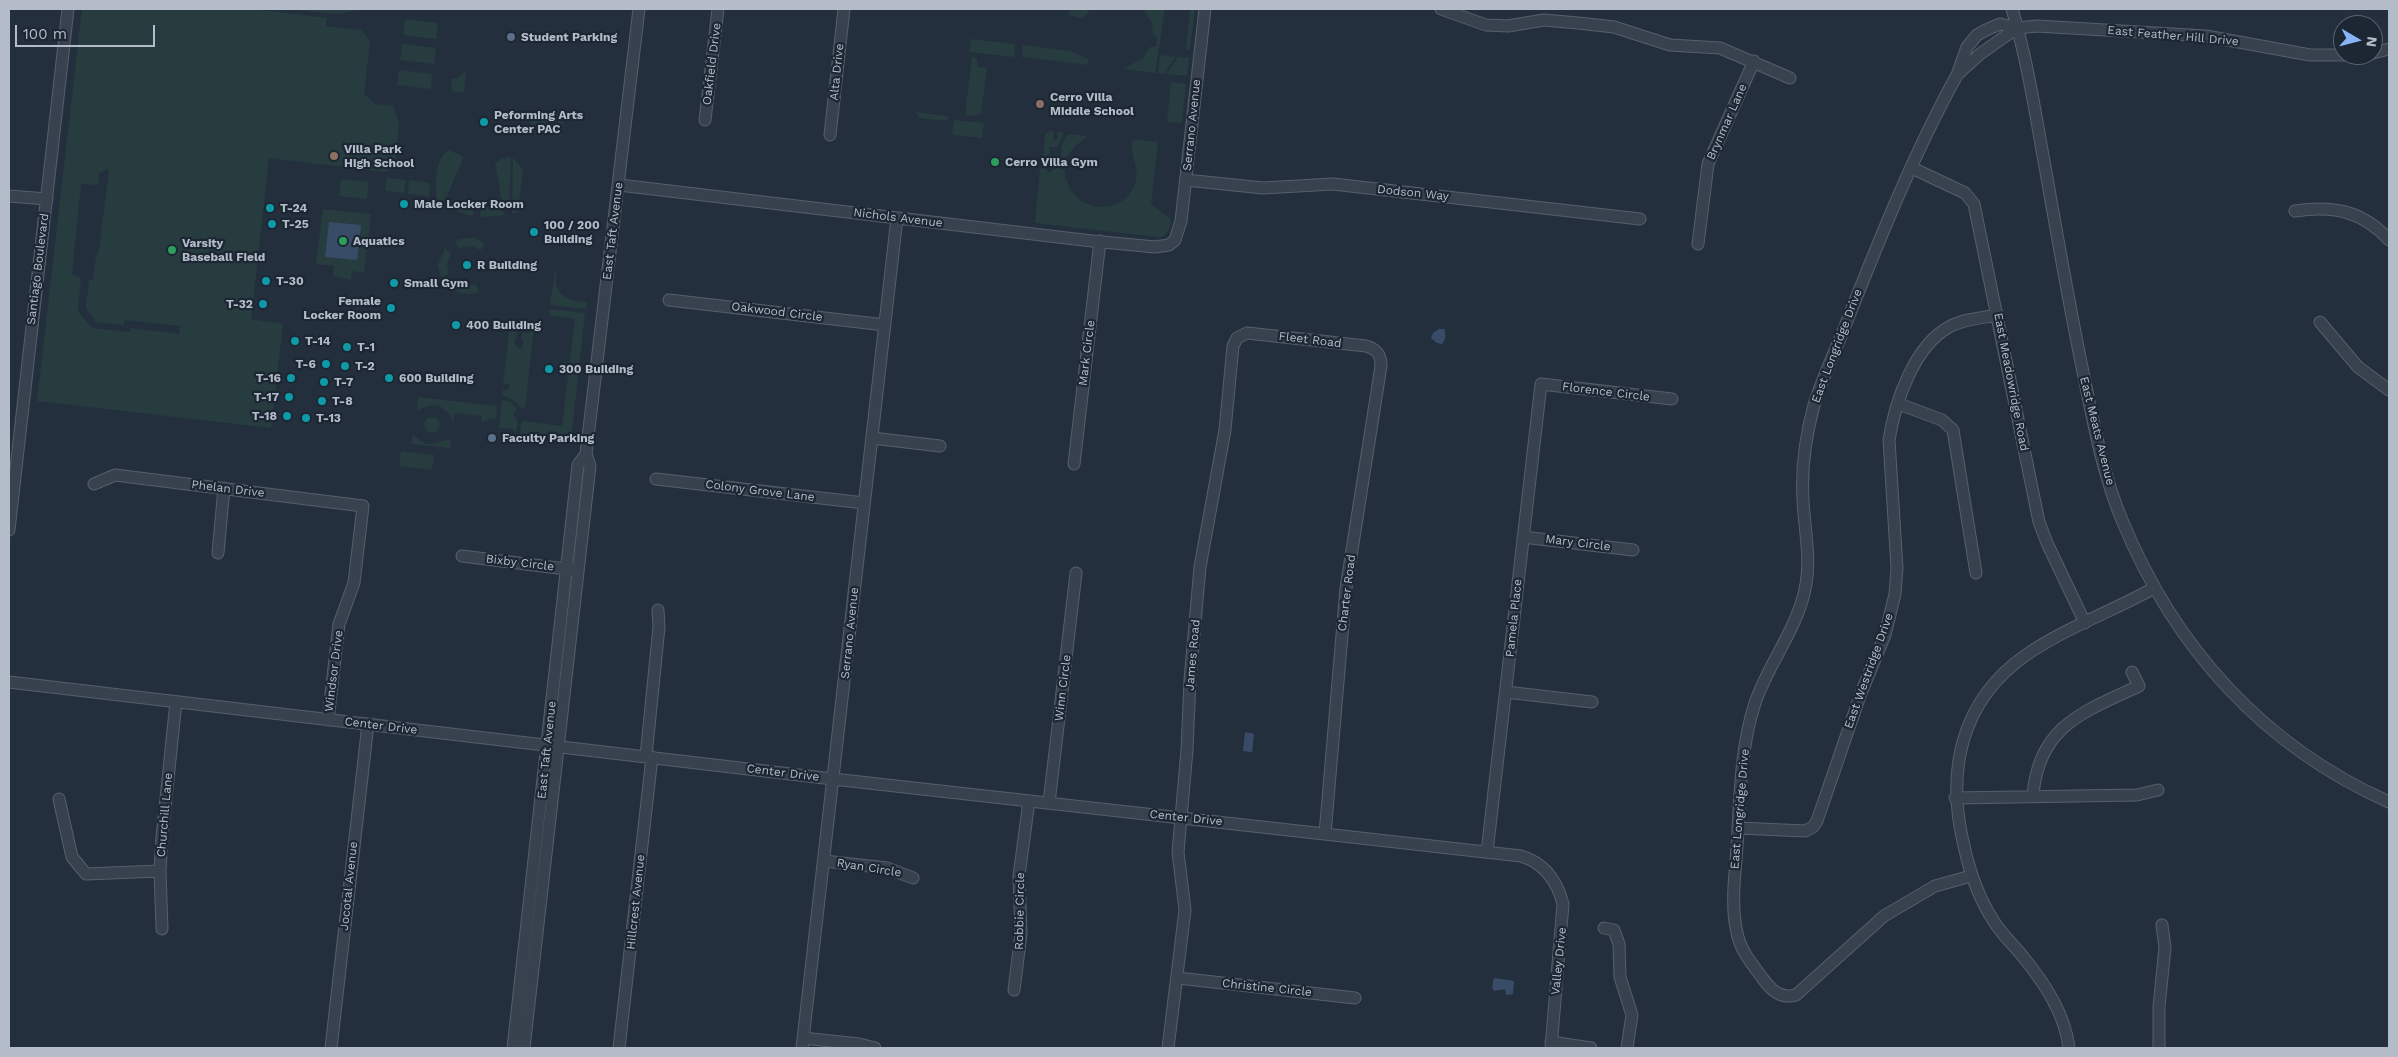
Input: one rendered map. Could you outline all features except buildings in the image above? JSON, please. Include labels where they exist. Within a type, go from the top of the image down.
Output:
[{"type":"street","name":"Santiago Boulevard","points":[[9,530],[68,9]]},
{"type":"street","name":"East Taft Avenue","points":[[513,1048],[525,991],[572,570],[590,466],[586,454],[639,9]]},
{"type":"street","name":"Oakfield Drive","points":[[705,120],[718,9]]},
{"type":"street","name":"Alta Drive","points":[[830,135],[844,9]]},
{"type":"street","name":"Serrano Avenue","points":[[1176,240],[1181,221],[1205,9]]},
{"type":"street","points":[[1441,9],[1486,25],[1508,26],[1544,20],[1614,27],[1670,45],[1720,48],[1790,78]]},
{"type":"street","name":"East Meats Avenue","points":[[2012,9],[2097,442],[2121,519],[2154,588],[2187,641],[2234,695],[2266,724],[2321,765],[2389,802]]},
{"type":"street","name":"East Longridge Drive","points":[[1971,876],[1936,886],[1884,916],[1802,992],[1796,995],[1785,996],[1770,988],[1745,954],[1738,938],[1734,897],[1742,765],[1755,705],[1767,673],[1800,610],[1808,562],[1803,488],[1806,441],[1824,374],[1848,321],[1860,284],[1957,74],[1964,54],[1977,35],[2000,24],[2017,28]]},
{"type":"street","name":"East Feather Hill Drive","points":[[2017,28],[2037,26],[2206,36],[2310,54],[2333,54]]},
{"type":"street","name":"East Longridge Drive","points":[[1957,74],[1980,54],[2017,28]]},
{"type":"street","name":"Brynmar Lane","points":[[1698,244],[1708,164],[1754,61]]},
{"type":"street","name":"East Meadowridge Road","points":[[1912,168],[1951,186],[1972,199],[1998,315],[2039,522],[2047,544],[2085,623]]},
{"type":"street","name":"Dodson Way","points":[[1186,180],[1262,188],[1333,184],[1640,219]]},
{"type":"street","name":"Nichols Avenue","points":[[619,185],[1100,242],[1155,247],[1168,245],[1176,240]]},
{"type":"street","points":[[9,196],[46,199]]},
{"type":"street","points":[[2295,211],[2322,208],[2347,211],[2371,224],[2389,240]]},
{"type":"street","name":"Serrano Avenue","points":[[803,1043],[897,218]]},
{"type":"street","name":"Mark Circle","points":[[1074,464],[1100,242]]},
{"type":"street","name":"Oakwood Circle","points":[[669,300],[885,325]]},
{"type":"street","name":"East Westridge Drive","points":[[1738,828],[1805,831],[1813,826],[1820,814],[1861,692],[1885,635],[1895,594],[1897,568],[1889,450],[1891,431],[1899,404],[1913,366],[1929,342],[1950,326],[1998,315]]},
{"type":"street","points":[[2320,322],[2358,367],[2389,390]]},
{"type":"street","name":"Fleet Road","points":[[1240,335],[1255,333],[1366,346],[1378,354]]},
{"type":"street","name":"James Road","points":[[1168,1048],[1185,910],[1179,860],[1180,818],[1188,750],[1190,680],[1200,567],[1225,430],[1233,346],[1240,335]]},
{"type":"street","name":"Charter Road","points":[[1325,834],[1346,588],[1381,366],[1378,354]]},
{"type":"street","name":"Florence Circle","points":[[1541,384],[1672,400]]},
{"type":"street","name":"Pamela Place","points":[[1487,852],[1541,384]]},
{"type":"street","points":[[1899,404],[1942,420],[1953,430],[1976,573]]},
{"type":"street","points":[[872,438],[940,446]]},
{"type":"street","name":"Phelan Drive","points":[[94,484],[115,475],[362,506]]},
{"type":"street","name":"Colony Grove Lane","points":[[656,479],[864,503]]},
{"type":"street","points":[[218,553],[224,488]]},
{"type":"street","name":"Windsor Drive","points":[[328,720],[339,624],[354,583],[362,506]]},
{"type":"street","name":"Mary Circle","points":[[1523,537],[1633,550]]},
{"type":"street","name":"Bixby Circle","points":[[462,556],[572,570]]},
{"type":"street","name":"Winn Circle","points":[[1049,803],[1076,572]]},
{"type":"street","points":[[2069,1048],[2060,1014],[2045,987],[1994,923],[1971,876],[1960,832],[1955,798],[1955,780],[1962,742],[1980,703],[1994,684],[2026,655],[2154,588]]},
{"type":"street","name":"Hillcrest Avenue","points":[[619,1048],[649,756],[660,627],[658,610]]},
{"type":"street","points":[[2032,795],[2037,768],[2051,739],[2074,717],[2138,686],[2132,672]]},
{"type":"street","name":"Center Drive","points":[[9,682],[833,779],[1487,852],[1528,858],[1541,866],[1552,877]]},
{"type":"street","points":[[1506,692],[1592,702]]},
{"type":"street","name":"Churchill Lane","points":[[162,929],[160,871],[176,702]]},
{"type":"street","name":"Jocotal Avenue","points":[[331,1048],[368,724]]},
{"type":"street","points":[[1955,798],[2032,795],[2137,795],[2158,790]]},
{"type":"street","points":[[59,799],[72,857],[86,874],[160,871]]},
{"type":"street","name":"Robbie Circle","points":[[1014,990],[1021,934],[1019,876],[1029,801]]},
{"type":"street","name":"Ryan Circle","points":[[824,861],[887,868],[913,878]]},
{"type":"street","name":"Valley Drive","points":[[1551,1045],[1563,912],[1561,894],[1552,877]]},
{"type":"street","points":[[2159,1048],[2165,947],[2162,925]]},
{"type":"street","points":[[1604,928],[1614,930],[1618,940],[1620,977],[1632,1015],[1627,1048]]},
{"type":"street","name":"Christine Circle","points":[[1178,978],[1355,998]]},
{"type":"street","name":"East Taft Avenue","points":[[524,1048],[525,991]]},
{"type":"street","points":[[803,1043],[859,1044],[875,1048]]},
{"type":"street","points":[[1551,1045],[1591,1048]]},
{"type":"green space","points":[[82,9],[250,9],[327,18],[326,26],[361,30],[370,41],[364,94],[375,104],[393,106],[399,122],[395,167],[385,172],[269,158],[251,319],[283,324],[271,428],[37,401]],"holes":[[[109,169],[99,250],[96,256],[93,280],[89,280],[86,308],[96,322],[124,325],[124,320],[180,326],[179,334],[131,328],[130,332],[92,328],[78,311],[81,278],[72,274],[81,184],[98,185],[99,173]]]},
{"type":"green space","points":[[287,9],[364,9],[336,14]]},
{"type":"green space","points":[[1070,9],[1091,9],[1082,18],[1069,15]]},
{"type":"green space","points":[[1143,9],[1165,9],[1155,73],[1123,69],[1143,58],[1150,47],[1156,47],[1157,36],[1153,35],[1152,23]]},
{"type":"green space","points":[[1190,9],[1195,9],[1190,50],[1186,49]]},
{"type":"green space","points":[[405,19],[438,23],[436,39],[403,35]]},
{"type":"green space","points":[[971,39],[1015,44],[1014,57],[969,52]]},
{"type":"green space","points":[[402,44],[436,48],[434,64],[400,60]]},
{"type":"green space","points":[[1023,45],[1071,51],[1088,59],[1089,65],[1022,57]]},
{"type":"green space","points":[[1160,55],[1175,57],[1165,74],[1158,73]]},
{"type":"green space","points":[[972,57],[977,58],[978,67],[987,68],[981,114],[977,113],[977,116],[965,115]]},
{"type":"green space","points":[[1178,57],[1189,58],[1187,76],[1167,74]]},
{"type":"green space","points":[[399,70],[432,74],[431,89],[397,85]]},
{"type":"green space","points":[[466,73],[464,93],[451,91],[452,79],[457,79],[461,74]]},
{"type":"green space","points":[[1171,82],[1186,84],[1182,123],[1167,122]]},
{"type":"green space","points":[[532,111],[564,114],[561,136],[530,132]]},
{"type":"green space","points":[[915,112],[948,116],[947,121],[920,118]]},
{"type":"green space","points":[[954,120],[984,123],[982,138],[952,135]]},
{"type":"green space","points":[[1054,131],[1053,140],[1057,140],[1058,132],[1064,133],[1057,147],[1050,147],[1049,155],[1054,156],[1043,163],[1045,134]]},
{"type":"green space","points":[[1068,134],[1086,136],[1086,138],[1076,145],[1066,157],[1061,157],[1062,148],[1060,148]]},
{"type":"green space","points":[[1133,139],[1158,142],[1151,204],[1171,219],[1166,234],[1158,237],[1035,223],[1040,169],[1044,166],[1049,173],[1059,166],[1054,159],[1061,160],[1060,169],[1065,170],[1065,180],[1072,192],[1080,200],[1089,205],[1100,207],[1111,206],[1121,202],[1129,195],[1135,184],[1137,172],[1132,150]]},
{"type":"green space","points":[[449,150],[464,157],[446,198],[438,204],[436,174],[440,160]]},
{"type":"green space","points":[[511,157],[509,212],[503,206],[495,164],[501,159]]},
{"type":"green space","points":[[513,157],[523,170],[518,212],[512,214]]},
{"type":"green space","points":[[387,178],[406,180],[404,193],[385,191]]},
{"type":"green space","points":[[341,179],[369,182],[367,199],[339,196]]},
{"type":"green space","points":[[409,180],[430,183],[429,196],[408,194]]},
{"type":"green space","points":[[451,200],[474,206],[473,216],[442,207]]},
{"type":"green space","points":[[481,207],[498,207],[506,215],[480,217]]},
{"type":"green space","points":[[323,209],[371,214],[364,273],[352,271],[351,280],[333,276],[334,266],[316,264]]},
{"type":"green space","points":[[473,237],[485,243],[481,250],[471,246],[458,248],[455,240]]},
{"type":"green space","points":[[445,248],[451,253],[447,265],[449,274],[441,278],[438,265]]},
{"type":"green space","points":[[555,270],[557,287],[560,292],[567,298],[587,302],[586,309],[550,305]]},
{"type":"green space","points":[[456,282],[467,286],[476,284],[479,292],[464,294],[450,289]]},
{"type":"green space","points":[[550,309],[585,313],[571,440],[520,435],[521,423],[523,421],[562,426],[575,319],[549,315]]},
{"type":"green space","points":[[530,326],[534,327],[525,409],[511,399],[502,396],[503,389],[506,391],[510,387],[507,383],[503,385],[509,331],[518,332],[514,344],[520,349],[524,343],[521,339],[522,332],[529,333]]},
{"type":"green space","points":[[418,397],[497,406],[496,419],[488,418],[487,421],[483,421],[482,428],[482,416],[455,413],[453,421],[446,411],[437,406],[427,406],[417,411]]},
{"type":"green space","points":[[502,400],[511,402],[517,409],[513,414],[518,422],[516,433],[513,429],[499,428]]},
{"type":"green space","points":[[432,417],[438,419],[440,425],[438,431],[432,433],[426,431],[424,425],[426,419]]},
{"type":"green space","points":[[413,434],[428,444],[451,439],[450,448],[411,444]]},
{"type":"green space","points":[[401,451],[434,455],[432,470],[399,466]]},
{"type":"water","name":"Aquatics","points":[[329,222],[361,225],[357,260],[325,257]]},
{"type":"water","points":[[1439,329],[1444,329],[1445,332],[1445,339],[1442,344],[1437,343],[1431,338],[1433,333]]},
{"type":"water","points":[[1245,732],[1254,734],[1252,752],[1243,751]]},
{"type":"water","points":[[1494,978],[1514,981],[1513,994],[1506,995],[1505,989],[1494,991],[1492,987]]},
{"type":"place","name":"Student Parking","points":[[511,37]]},
{"type":"place","name":"Cerro Villa Middle School","points":[[1040,104]]},
{"type":"place","name":"Peforming Arts Center PAC","points":[[484,122]]},
{"type":"place","name":"Villa Park High School","points":[[334,156]]},
{"type":"place","name":"Cerro Villa Gym","points":[[995,162]]},
{"type":"place","name":"Male Locker Room","points":[[404,204]]},
{"type":"place","name":"T-24","points":[[270,208]]},
{"type":"place","name":"T-25","points":[[272,224]]},
{"type":"place","name":"100 / 200 Building","points":[[534,232]]},
{"type":"place","name":"Aquatics","points":[[343,241]]},
{"type":"place","name":"Varsity Baseball Field","points":[[172,250]]},
{"type":"place","name":"R Building","points":[[467,265]]},
{"type":"place","name":"T-30","points":[[266,281]]},
{"type":"place","name":"Small Gym","points":[[394,283]]},
{"type":"place","name":"T-32","points":[[263,304]]},
{"type":"place","name":"Female Locker Room","points":[[391,308]]},
{"type":"place","name":"400 Building","points":[[456,325]]},
{"type":"place","name":"T-14","points":[[295,341]]},
{"type":"place","name":"T-1","points":[[347,347]]},
{"type":"place","name":"T-6","points":[[326,364]]},
{"type":"place","name":"T-2","points":[[345,366]]},
{"type":"place","name":"300 Building","points":[[549,369]]},
{"type":"place","name":"T-16","points":[[291,378]]},
{"type":"place","name":"600 Building","points":[[389,378]]},
{"type":"place","name":"T-7","points":[[324,382]]},
{"type":"place","name":"T-17","points":[[289,397]]},
{"type":"place","name":"T-8","points":[[322,401]]},
{"type":"place","name":"T-18","points":[[287,416]]},
{"type":"place","name":"T-13","points":[[306,418]]},
{"type":"place","name":"Faculty Parking","points":[[492,438]]}]
